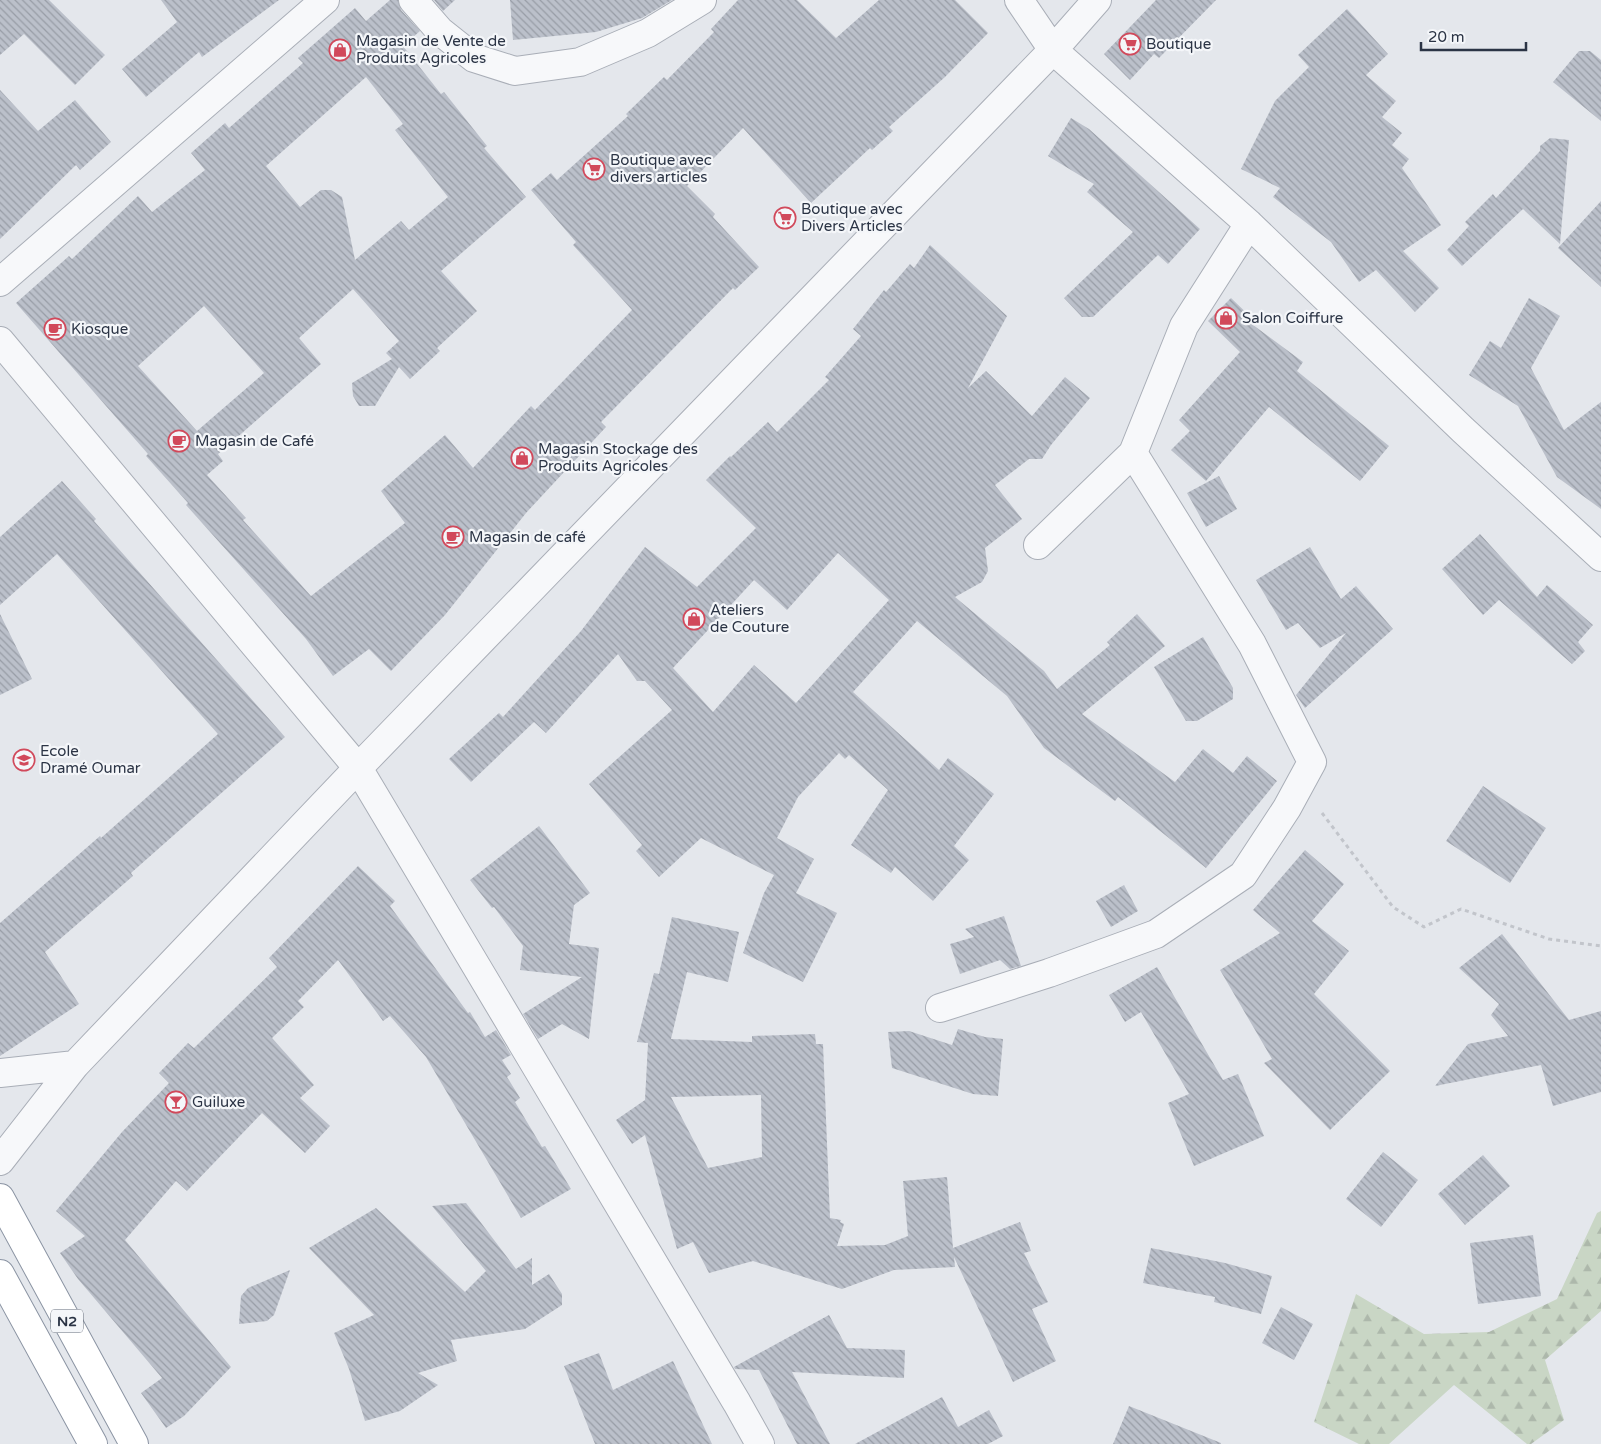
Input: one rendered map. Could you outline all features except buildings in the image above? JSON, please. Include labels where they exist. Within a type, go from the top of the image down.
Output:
[{"type":"highway","name":"N2","points":[[0,1198],[134,1444]]},
{"type":"highway","name":"N2","points":[[0,1274],[93,1444]]},
{"type":"street","points":[[0,282],[324,0]]},
{"type":"street","points":[[413,0],[440,31],[474,58],[515,70],[580,62],[648,33],[702,0]]},
{"type":"street","points":[[1019,0],[1052,50],[1249,224],[1463,430],[1601,557]]},
{"type":"street","points":[[0,1162],[75,1065],[358,768],[1052,50],[1097,0]]},
{"type":"street","points":[[1038,545],[1133,453],[1184,326],[1249,224]]},
{"type":"street","points":[[0,340],[358,768],[760,1444]]},
{"type":"street","points":[[940,1008],[1050,973],[1156,934],[1243,875],[1287,808],[1312,762],[1252,644],[1133,453]]},
{"type":"street","points":[[0,1073],[75,1065]]},
{"type":"path","points":[[1300,785],[1394,907],[1424,928],[1461,908],[1548,940],[1601,946]]},
{"type":"green space","points":[[1601,1211],[1601,1311],[1545,1360],[1564,1420],[1531,1444],[1527,1444],[1454,1385],[1389,1444],[1359,1444],[1314,1422],[1356,1294],[1424,1334],[1489,1332],[1557,1299],[1597,1213]]},
{"type":"place","name":"Boutique","points":[[1130,44]]},
{"type":"place","name":"Magasin de Vente de Produits Agricoles","points":[[340,50]]},
{"type":"place","name":"Boutique avec divers articles","points":[[594,169]]},
{"type":"place","name":"Boutique avec Divers Articles","points":[[785,218]]},
{"type":"place","name":"Salon Coiffure","points":[[1226,318]]},
{"type":"place","name":"Kiosque","points":[[55,329]]},
{"type":"place","name":"Magasin de Café","points":[[179,441]]},
{"type":"place","name":"Magasin Stockage des Produits Agricoles","points":[[522,458]]},
{"type":"place","name":"Magasin de café","points":[[453,537]]},
{"type":"place","name":"Ateliers de Couture","points":[[694,619]]},
{"type":"place","name":"Ecole Dramé Oumar","points":[[24,760]]},
{"type":"place","name":"Guiluxe","points":[[176,1102]]}]
